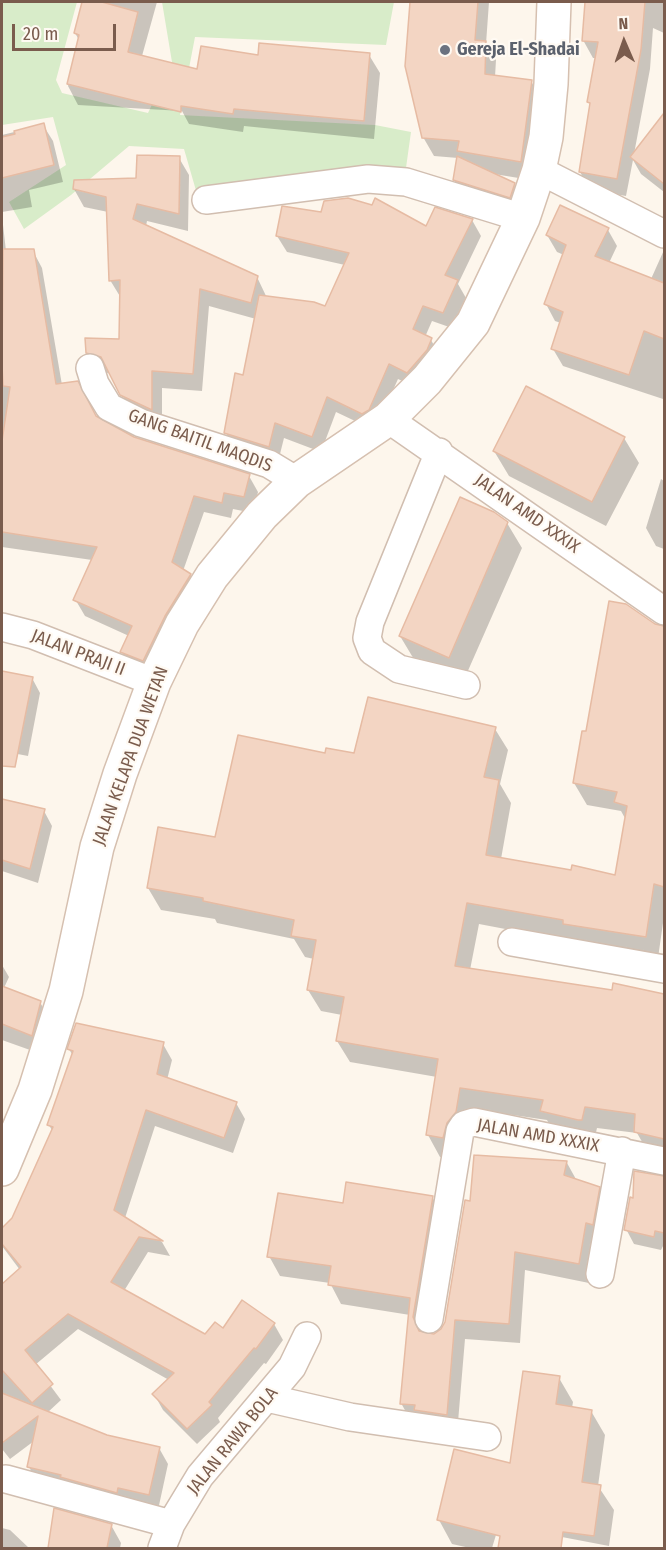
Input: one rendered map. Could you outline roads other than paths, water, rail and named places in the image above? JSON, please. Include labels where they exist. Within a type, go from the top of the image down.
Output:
[{"type":"street","name":"JALAN KELAPA DUA WETAN","points":[[2,1169],[42,1068],[66,991],[97,847],[120,774],[154,682],[182,624],[212,576],[261,515],[297,481],[388,419],[427,380],[473,323],[523,218],[539,170],[551,84],[554,2]]},
{"type":"street","points":[[539,170],[664,234]]},
{"type":"street","points":[[206,200],[368,179],[406,182],[523,218]]},
{"type":"street","name":"GANG BAITIL MAQDIS","points":[[90,368],[95,384],[109,407],[141,423],[269,464],[297,481]]},
{"type":"street","name":"JALAN AMD XXXIX","points":[[388,419],[439,452],[664,612]]},
{"type":"street","points":[[439,452],[370,622],[367,638],[372,651],[399,669],[466,685]]},
{"type":"street","name":"JALAN PRAJI II","points":[[2,627],[33,635],[154,682]]},
{"type":"street","points":[[512,942],[664,969]]},
{"type":"street","name":"JALAN AMD XXXIX","points":[[429,1319],[460,1131],[464,1125],[474,1122],[664,1161]]},
{"type":"street","points":[[600,1274],[621,1151]]},
{"type":"street","name":"JALAN RAWA BOLA","points":[[166,1536],[200,1476],[292,1367],[307,1336]]},
{"type":"street","points":[[267,1398],[350,1417],[487,1437]]},
{"type":"street","points":[[6,1479],[166,1536]]},
{"type":"place","name":"Gereja El-Shadai","points":[[445,50]]}]
